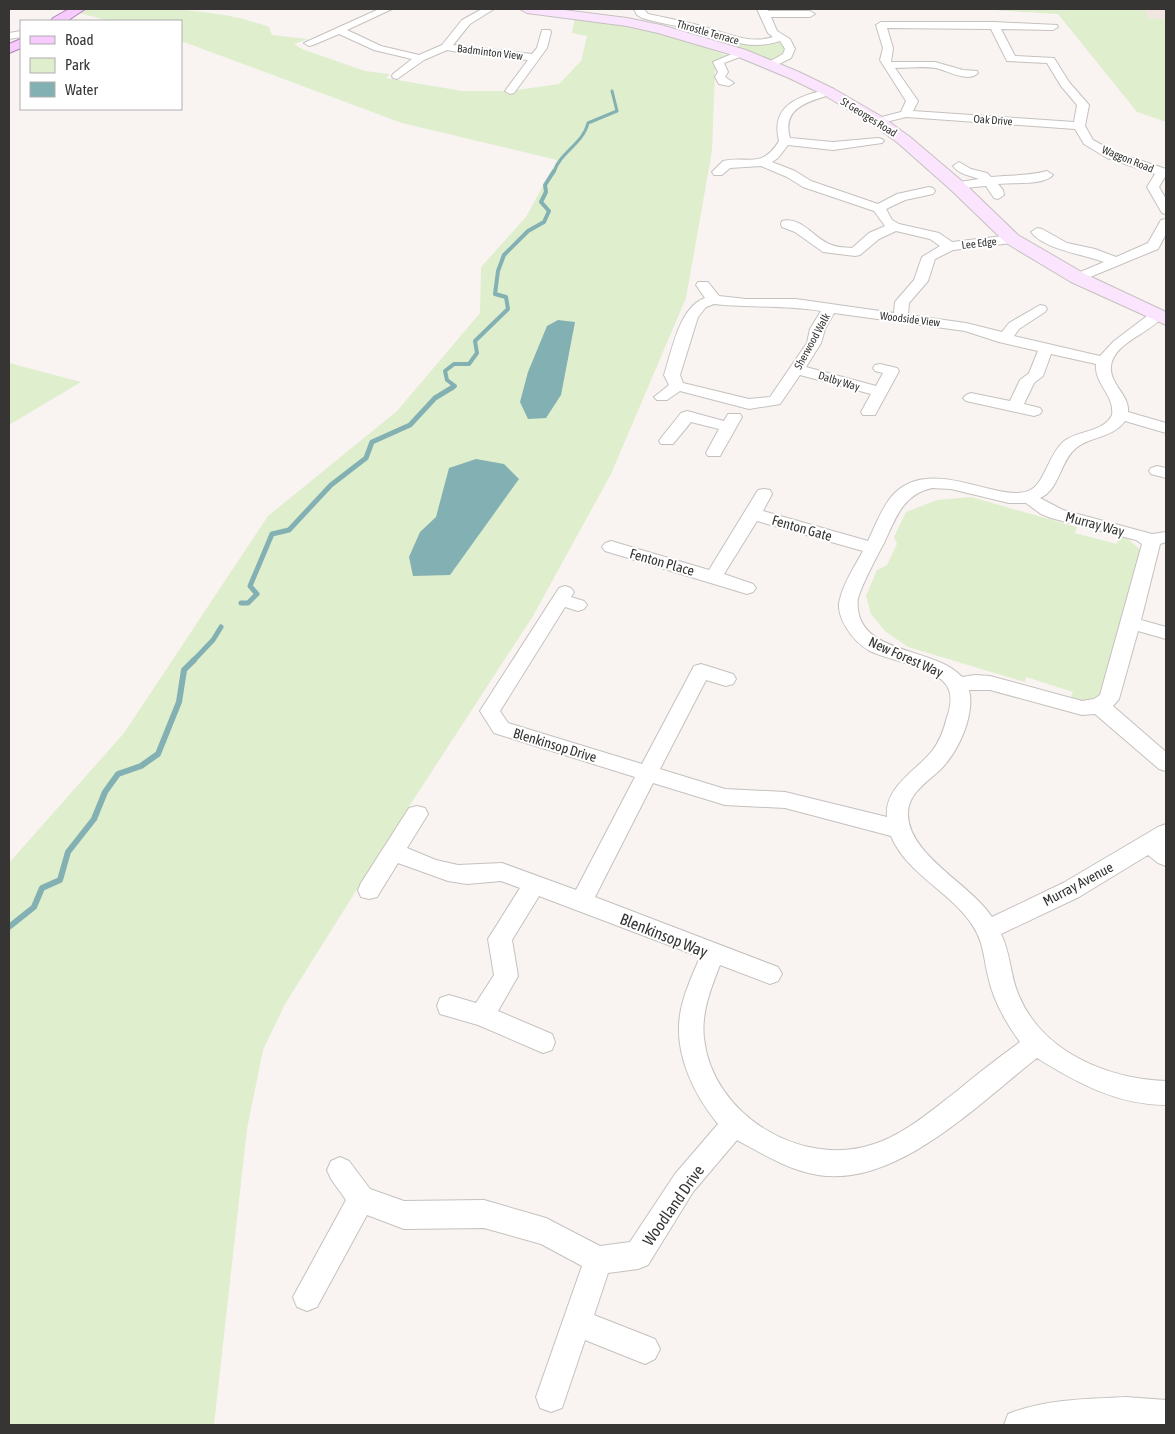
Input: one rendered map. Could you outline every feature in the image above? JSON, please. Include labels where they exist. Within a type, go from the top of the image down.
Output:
[{"type":"main road","points":[[60,20],[78,9]]},
{"type":"street","points":[[309,43],[387,9]]},
{"type":"street","points":[[397,76],[420,58],[446,47],[466,22],[490,9]]},
{"type":"street","name":"St Georges Road","points":[[527,9],[640,24],[694,37],[772,65],[829,92],[878,121],[904,140],[957,186],[1012,239],[1078,278],[1161,317]]},
{"type":"street","name":"Throstle Terrace","points":[[639,9],[640,13],[645,16],[699,28],[747,43],[764,42],[780,38]]},
{"type":"street","points":[[763,11],[774,33],[789,45],[789,52],[772,65]]},
{"type":"street","points":[[763,11],[810,14]]},
{"type":"street","points":[[878,121],[906,114],[912,101],[887,65],[885,60],[888,48],[881,25],[1053,27]]},
{"type":"street","points":[[994,25],[1011,59],[1050,60],[1065,84],[1083,105],[1079,126]]},
{"type":"street","points":[[339,30],[378,48],[420,58]]},
{"type":"street","name":"Badminton View","points":[[510,91],[542,48],[546,32]]},
{"type":"street","name":"Badminton View","points":[[446,47],[474,52],[534,57]]},
{"type":"street","points":[[724,84],[720,77],[723,72],[718,62],[741,53]]},
{"type":"street","points":[[887,65],[935,64],[963,73],[972,73]]},
{"type":"street","points":[[785,141],[781,126],[786,111],[795,104],[829,92]]},
{"type":"street","name":"Oak Drive","points":[[906,114],[1079,126]]},
{"type":"street","name":"Waggon Road","points":[[1079,126],[1088,142],[1111,155],[1164,171],[1153,187],[1166,210]]},
{"type":"street","points":[[785,141],[833,146],[878,141]]},
{"type":"street","points":[[764,163],[769,160],[785,141]]},
{"type":"street","points":[[722,163],[764,163],[791,174],[806,184],[879,208],[887,222],[895,227],[934,236],[950,246]]},
{"type":"street","points":[[959,166],[967,172],[983,176],[998,190],[998,195]]},
{"type":"street","points":[[957,186],[1014,178],[1034,179],[1047,175]]},
{"type":"street","points":[[1034,179],[1045,191]]},
{"type":"street","points":[[879,208],[901,197],[929,191]]},
{"type":"street","points":[[1078,278],[1153,246],[1166,223]]},
{"type":"street","points":[[786,224],[800,229],[828,249],[855,252],[874,236],[895,227]]},
{"type":"street","points":[[1037,232],[1063,246],[1090,252],[1117,262]]},
{"type":"street","name":"Lee Edge","points":[[901,318],[902,302],[921,281],[929,257],[950,246],[1012,239]]},
{"type":"street","points":[[818,260],[828,249]]},
{"type":"street","points":[[662,397],[677,386],[672,375],[691,316],[702,304],[713,300],[711,293],[703,285]]},
{"type":"street","name":"Woodside View","points":[[713,300],[746,304],[796,303],[966,327],[1046,350],[1104,361]]},
{"type":"street","name":"Sherwood Walk","points":[[677,386],[749,404],[775,401],[798,370],[814,343],[815,336],[825,315],[831,308]]},
{"type":"street","points":[[1004,338],[1014,326],[1040,309]]},
{"type":"street","points":[[1028,496],[1041,490],[1060,455],[1069,444],[1116,423],[1120,415],[1121,406],[1102,370],[1104,361],[1109,352],[1161,317]]},
{"type":"street","points":[[1027,318],[1045,325]]},
{"type":"street","points":[[1015,406],[1028,380],[1035,376],[1046,350]]},
{"type":"street","name":"Dalby Way","points":[[869,412],[892,371],[880,368]]},
{"type":"street","name":"Dalby Way","points":[[798,370],[880,392]]},
{"type":"street","points":[[971,398],[1034,411]]},
{"type":"street","points":[[722,447],[728,427],[734,417],[749,404]]},
{"type":"street","points":[[1120,415],[1166,428]]},
{"type":"street","points":[[667,441],[687,416],[728,427]]},
{"type":"street","name":"New Forest Way","points":[[899,829],[897,812],[901,798],[909,786],[940,756],[949,740],[962,697],[958,685],[938,670],[879,647],[863,637],[852,625],[847,612],[848,600],[899,498],[907,491],[920,486],[947,484],[1014,498],[1028,496]]},
{"type":"street","name":"Fenton Gate","points":[[764,494],[753,514],[873,548]]},
{"type":"street","name":"Murray Way","points":[[1028,496],[1039,505],[1057,514],[1158,539]]},
{"type":"street","name":"Fenton Place","points":[[713,577],[753,514]]},
{"type":"street","points":[[958,685],[976,682],[990,683],[1082,708],[1099,706],[1109,699],[1152,545],[1158,539]]},
{"type":"street","name":"Fenton Place","points":[[611,547],[747,588]]},
{"type":"street","name":"Blenkinsop Drive","points":[[568,599],[490,710],[501,728],[725,797],[785,800],[899,829]]},
{"type":"street","points":[[1131,623],[1166,633]]},
{"type":"street","points":[[581,902],[647,774],[693,668],[726,679]]},
{"type":"street","points":[[1099,706],[1166,763]]},
{"type":"street","points":[[369,890],[417,814]]},
{"type":"street","points":[[899,829],[909,848],[940,880],[972,908],[988,930],[997,953],[1000,979],[1013,1010],[1036,1044],[1090,1077],[1147,1094],[1166,1093]]},
{"type":"street","name":"Murray Avenue","points":[[988,930],[1161,844]]},
{"type":"street","name":"Blenkinsop Way","points":[[392,852],[451,873],[469,875],[484,872],[502,872],[714,952],[695,998],[691,1036],[697,1067],[715,1099],[735,1124],[768,1145],[801,1159],[829,1164],[860,1161],[892,1150],[923,1133],[1036,1044]]},
{"type":"street","points":[[482,1015],[506,976],[500,939],[534,885]]},
{"type":"street","points":[[714,952],[770,974]]},
{"type":"street","points":[[449,1006],[482,1015],[543,1042]]},
{"type":"street","name":"Woodland Drive","points":[[598,1260],[638,1255],[684,1183],[735,1124]]},
{"type":"street","points":[[340,1170],[361,1199],[404,1215],[484,1214],[546,1232],[598,1260],[551,1398]]},
{"type":"street","points":[[307,1297],[361,1199]]},
{"type":"street","points":[[578,1323],[645,1349]]},
{"type":"street","points":[[1019,1425],[1072,1415],[1126,1412],[1166,1415]]},
{"type":"shaded area","points":[[977,9],[1166,9],[1166,19],[1129,17]]},
{"type":"green space","points":[[87,9],[156,9],[224,15],[269,27],[272,35],[308,39],[294,44],[302,49],[365,71],[390,74],[386,78],[462,91],[510,91],[559,84],[581,61],[587,36],[572,33],[575,18],[634,28],[672,37],[730,57],[718,62],[715,71],[712,151],[686,298],[611,474],[533,616],[410,805],[285,1004],[263,1050],[247,1129],[214,1425],[9,1425],[9,863],[124,733],[268,516],[397,411],[480,313],[481,267],[526,217],[557,160],[402,123],[182,41],[182,20],[106,20],[79,13]]},
{"type":"green space","points":[[977,9],[1139,9],[1145,10],[1148,18],[1166,19],[1166,122],[1137,112],[1058,14]]},
{"type":"green space","points":[[779,41],[784,46],[784,52],[780,57],[773,60],[732,45],[737,43],[766,44]]},
{"type":"green space","points":[[9,363],[81,382],[9,425]]},
{"type":"green space","points":[[971,497],[1077,527],[1075,533],[1117,544],[1119,536],[1128,539],[1144,553],[1102,695],[1079,703],[1070,700],[1073,692],[1026,677],[1025,682],[908,647],[886,632],[871,614],[866,596],[877,570],[887,565],[897,544],[894,537],[906,512],[937,500]]},
{"type":"water","points":[[558,320],[575,322],[561,395],[546,418],[528,419],[520,402],[528,372],[547,326]]},
{"type":"water","points":[[476,459],[504,464],[519,479],[450,575],[413,576],[409,557],[420,532],[436,517],[449,468]]},
{"type":"waterway","points":[[554,172],[561,159],[581,137],[588,123],[617,111],[612,91]]},
{"type":"waterway","points":[[451,389],[455,386],[447,380],[445,371],[454,364],[469,364],[477,353],[475,341],[508,309],[506,297],[495,294],[498,271],[504,255],[528,231],[544,222],[549,211],[541,202],[546,192],[545,185],[554,171]]},
{"type":"waterway","points":[[241,603],[248,603],[257,594],[250,586],[272,534],[289,530],[331,485],[366,458],[372,442],[410,425],[435,398],[453,387]]},
{"type":"waterway","points":[[193,661],[213,640],[221,627]]},
{"type":"waterway","points":[[9,927],[34,907],[42,888],[60,880],[68,852],[94,819],[105,792],[118,774],[141,766],[158,754],[179,702],[184,670],[193,661]]}]
